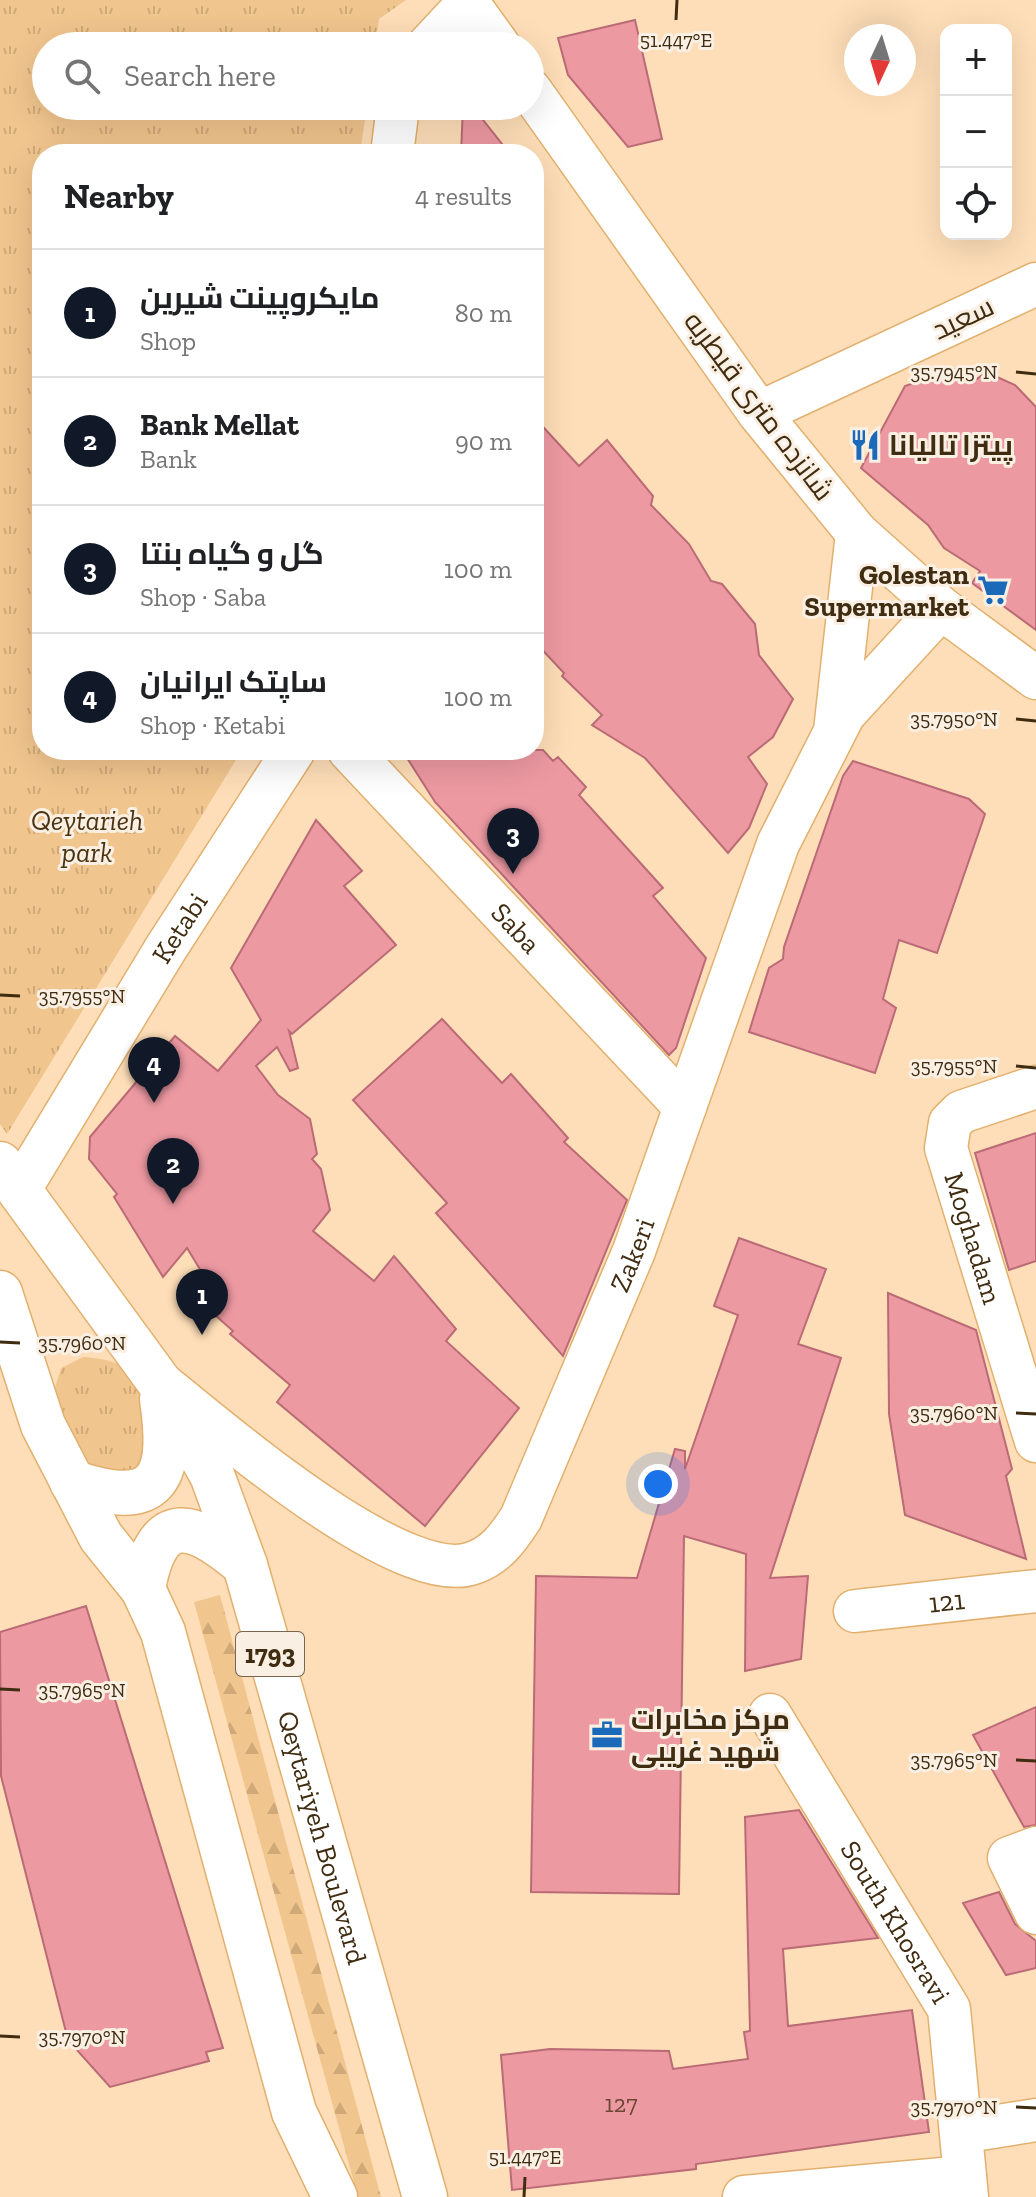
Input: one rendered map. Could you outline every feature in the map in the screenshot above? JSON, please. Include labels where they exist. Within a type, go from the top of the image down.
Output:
[{"type":"main road","name":"Qeytariyeh Boulevard","points":[[10,1176],[160,1383],[212,1475],[245,1565],[425,2197]]},
{"type":"main road","points":[[0,1298],[43,1425],[101,1537],[143,1589],[163,1632],[294,2112],[303,2197]]},
{"type":"main road","points":[[72,1482],[107,1494],[135,1492],[156,1480],[167,1458],[160,1383]]},
{"type":"main road","points":[[143,1589],[156,1544],[173,1532],[192,1530],[214,1539],[245,1565]]},
{"type":"main road","points":[[294,2112],[335,2197]]},
{"type":"street","points":[[441,32],[469,1],[490,32]]},
{"type":"street","name":"شانزده متری قیطریه","points":[[544,110],[759,413],[857,533],[941,608],[1036,678]]},
{"type":"street","points":[[393,144],[396,120]]},
{"type":"street","name":"سعید","points":[[759,413],[1036,284]]},
{"type":"street","points":[[835,732],[857,533]]},
{"type":"street","name":"Zakeri","points":[[160,1383],[264,1465],[381,1543],[428,1565],[471,1564],[501,1547],[521,1518],[634,1251],[778,844],[844,714],[941,608]]},
{"type":"street","name":"Ketabi","points":[[10,1176],[166,948],[288,760]]},
{"type":"street","name":"Saba","points":[[358,760],[685,1107]]},
{"type":"street","name":"Moghadam","points":[[1036,1087],[961,1112],[950,1123],[946,1148],[1036,1441]]},
{"type":"street","name":"121","points":[[855,1611],[1036,1591]]},
{"type":"street","name":"South Khosravi","points":[[770,1715],[949,2009],[966,2187]]},
{"type":"street","points":[[1022,1853],[1036,1913]]},
{"type":"street","points":[[961,2132],[1036,2120]]},
{"type":"street","points":[[744,2197],[966,2187]]},
{"type":"green space","name":"Qeytarieh park","points":[[0,0],[406,0],[379,19],[377,32],[32,32],[32,120],[365,120],[361,144],[32,144],[32,760],[236,760],[7,1134],[0,1124]]},
{"type":"green space","points":[[83,1357],[109,1361],[127,1369],[138,1380],[146,1411],[144,1475],[80,1468],[53,1394],[61,1368]]},
{"type":"green space","points":[[220,1595],[381,2197],[358,2197],[194,1602]]},
{"type":"building","points":[[635,20],[662,139],[628,147],[568,75],[558,38]]},
{"type":"building","points":[[462,120],[483,120],[502,144],[461,144]]},
{"type":"building","points":[[955,369],[977,379],[986,372],[1015,385],[1036,407],[1036,630],[972,583],[980,571],[944,548],[928,525],[861,468],[905,386]]},
{"type":"building","points":[[544,428],[579,466],[607,440],[653,496],[651,505],[689,544],[711,581],[722,584],[755,624],[759,655],[793,699],[773,737],[748,757],[767,784],[749,828],[728,853],[645,758],[592,725],[602,715],[562,676],[564,673],[544,652]]},
{"type":"building","points":[[544,751],[553,761],[558,757],[586,787],[579,795],[663,888],[653,896],[706,958],[676,1048],[669,1055],[435,802],[408,760],[544,760]]},
{"type":"building","points":[[853,761],[969,799],[985,814],[937,953],[899,940],[883,999],[896,1008],[875,1073],[749,1032],[769,968],[783,959],[784,947],[843,776]]},
{"type":"building","points":[[316,820],[362,871],[344,886],[396,945],[292,1034],[289,1031],[298,1068],[290,1071],[277,1047],[256,1066],[278,1095],[310,1119],[317,1154],[312,1159],[321,1169],[330,1210],[313,1231],[374,1281],[394,1256],[456,1329],[446,1341],[519,1408],[425,1526],[277,1402],[290,1385],[230,1334],[233,1331],[215,1315],[220,1302],[187,1248],[163,1277],[114,1197],[117,1194],[89,1159],[90,1137],[175,1036],[218,1071],[261,1020],[231,968]]},
{"type":"building","points":[[442,1019],[502,1083],[511,1074],[568,1138],[564,1142],[627,1200],[563,1356],[436,1213],[447,1203],[353,1100]]},
{"type":"building","points":[[1036,1133],[1036,1261],[1009,1270],[975,1153]]},
{"type":"building","points":[[739,1238],[826,1269],[798,1344],[841,1358],[770,1578],[808,1576],[801,1659],[745,1671],[746,1554],[684,1536],[679,1894],[531,1892],[536,1576],[637,1578],[675,1449],[685,1451],[685,1469],[738,1315],[714,1306]]},
{"type":"building","points":[[888,1293],[976,1330],[1012,1469],[1006,1476],[1026,1559],[905,1515],[889,1414]]},
{"type":"building","points":[[86,1606],[223,2048],[206,2052],[209,2061],[110,2087],[68,2040],[1,1776],[0,1632]]},
{"type":"building","points":[[1036,1707],[1036,1825],[1024,1827],[973,1735]]},
{"type":"building","points":[[799,1810],[878,1938],[783,1949],[788,2026],[912,2010],[929,2132],[696,2164],[696,2169],[512,2190],[501,2055],[550,2049],[669,2051],[673,2069],[748,2059],[744,2032],[750,2031],[745,1817]]},
{"type":"building","points":[[999,1892],[1015,1924],[1036,1941],[1036,1968],[1006,1975],[963,1903]]},
{"type":"place","name":"پیتزا تالیانا","points":[[865,445]]},
{"type":"place","name":"Golestan Supermarket","points":[[993,590]]},
{"type":"place","name":"گل و گیاه بنتا","points":[[513,874]]},
{"type":"place","name":"ساپتک ایرانیان","points":[[154,1103]]},
{"type":"place","name":"Bank Mellat","points":[[173,1204]]},
{"type":"place","name":"مایکروپینت شیرین","points":[[202,1335]]},
{"type":"place","name":"مرکز مخابرات شهید غریبی","points":[[607,1735]]}]
